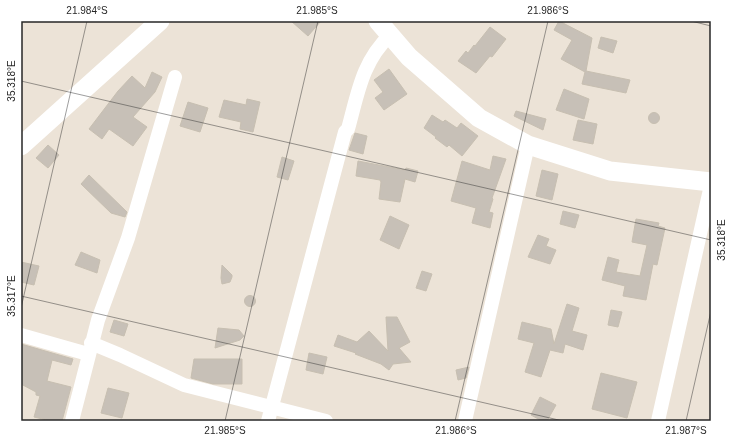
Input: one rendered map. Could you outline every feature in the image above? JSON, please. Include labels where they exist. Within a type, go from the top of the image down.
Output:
[{"type":"main road","points":[[21,146],[160,21]]},
{"type":"main road","points":[[378,21],[409,57],[479,118],[528,145],[610,171],[711,183]]},
{"type":"street","points":[[268,421],[345,132],[348,129],[362,77],[379,46],[390,35]]},
{"type":"street","points":[[72,421],[98,320],[132,225],[175,77]]},
{"type":"street","points":[[465,421],[528,145]]},
{"type":"street","points":[[658,421],[711,183]]},
{"type":"street","points":[[21,335],[120,355],[184,385],[326,421]]},
{"type":"building","points":[[291,21],[321,21],[308,36]]},
{"type":"building","points":[[559,21],[592,38],[586,71],[630,80],[626,93],[582,84],[585,72],[561,59],[572,40],[554,30]]},
{"type":"building","points":[[490,27],[506,39],[492,57],[490,56],[476,73],[458,61],[466,51],[468,53],[474,45],[475,46]]},
{"type":"building","points":[[601,37],[617,41],[613,53],[598,48]]},
{"type":"building","points":[[389,69],[407,94],[384,110],[375,98],[383,92],[374,80]]},
{"type":"building","points":[[152,72],[162,77],[155,92],[133,117],[147,127],[133,146],[109,129],[102,139],[89,129],[118,91],[132,76],[145,88]]},
{"type":"building","points":[[564,89],[589,99],[584,119],[556,110]]},
{"type":"building","points":[[247,99],[260,102],[253,132],[240,129],[241,122],[219,117],[224,100],[246,105]]},
{"type":"building","points":[[188,102],[208,108],[200,132],[180,126]]},
{"type":"building","points":[[516,111],[546,119],[543,130],[514,116]]},
{"type":"building","points":[[652,113],[656,113],[658,114],[658,122],[652,123],[649,120],[649,116]]},
{"type":"building","points":[[432,115],[443,122],[445,120],[457,128],[461,123],[478,136],[462,156],[449,145],[447,147],[424,128]]},
{"type":"building","points":[[578,120],[597,124],[593,144],[573,140]]},
{"type":"building","points":[[355,133],[367,136],[363,154],[349,150]]},
{"type":"building","points":[[48,145],[59,155],[48,168],[36,158]]},
{"type":"building","points":[[493,156],[506,159],[492,198],[489,212],[493,213],[490,228],[472,223],[476,208],[451,201],[462,161],[490,170]]},
{"type":"building","points":[[282,157],[294,161],[288,180],[277,177]]},
{"type":"building","points":[[358,161],[418,171],[415,182],[405,179],[400,202],[379,199],[380,180],[356,176]]},
{"type":"building","points":[[542,170],[558,174],[552,200],[536,196]]},
{"type":"building","points":[[89,175],[127,212],[125,217],[111,213],[81,184]]},
{"type":"building","points":[[563,211],[579,215],[575,228],[560,224]]},
{"type":"building","points":[[390,216],[409,225],[399,249],[380,240]]},
{"type":"building","points":[[636,219],[659,223],[658,226],[665,228],[657,265],[653,264],[646,300],[623,296],[625,286],[602,280],[608,257],[619,260],[616,272],[640,276],[647,245],[632,242]]},
{"type":"building","points":[[538,235],[549,239],[546,246],[556,250],[550,264],[528,257]]},
{"type":"building","points":[[81,252],[100,260],[97,273],[75,265]]},
{"type":"building","points":[[21,262],[39,266],[34,285],[21,282]]},
{"type":"building","points":[[222,265],[232,275],[232,277],[230,282],[222,284],[221,278]]},
{"type":"building","points":[[422,271],[432,274],[426,291],[416,288]]},
{"type":"building","points":[[250,295],[254,297],[256,301],[254,305],[250,307],[246,305],[244,301],[246,297]]},
{"type":"building","points":[[567,304],[579,308],[572,331],[587,335],[583,350],[565,344],[563,353],[550,350],[541,377],[525,372],[534,343],[518,339],[522,322],[551,329],[554,344]]},
{"type":"building","points":[[611,310],[622,312],[618,327],[608,325]]},
{"type":"building","points":[[386,317],[397,317],[410,342],[399,348],[411,362],[393,364],[389,370],[381,364],[355,354],[356,353],[334,346],[338,335],[357,342],[369,331],[388,351]]},
{"type":"building","points":[[114,320],[128,324],[124,336],[110,332]]},
{"type":"building","points":[[218,328],[239,330],[244,336],[240,340],[215,348]]},
{"type":"building","points":[[21,344],[73,359],[71,365],[52,360],[47,381],[71,387],[62,421],[51,421],[34,417],[40,396],[36,395],[36,392],[21,384]]},
{"type":"building","points":[[309,353],[327,357],[323,374],[306,370]]},
{"type":"building","points":[[194,359],[242,359],[242,384],[213,384],[191,378]]},
{"type":"building","points":[[469,367],[466,378],[458,380],[456,370]]},
{"type":"building","points":[[601,373],[637,382],[627,418],[592,409]]},
{"type":"building","points":[[108,388],[129,393],[122,418],[101,413]]},
{"type":"building","points":[[540,397],[556,405],[547,421],[542,421],[531,415]]}]
